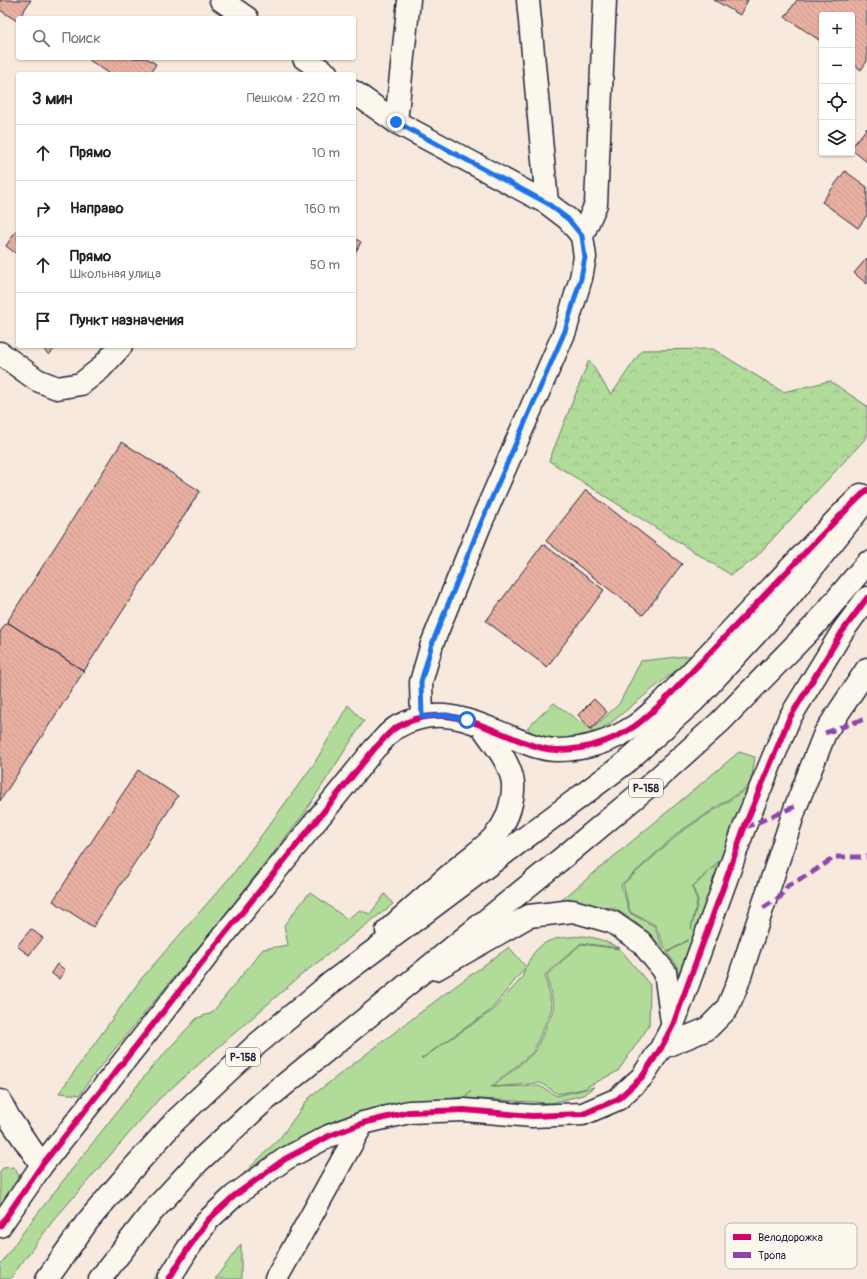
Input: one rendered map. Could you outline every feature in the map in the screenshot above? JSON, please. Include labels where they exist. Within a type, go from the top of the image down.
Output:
[{"type":"main road","points":[[221,0],[244,16]]},
{"type":"main road","points":[[396,122],[409,0]]},
{"type":"main road","points":[[528,0],[547,203]]},
{"type":"main road","points":[[582,236],[596,204],[605,0]]},
{"type":"main road","points":[[356,93],[396,122],[547,203],[568,219],[582,236],[585,257],[581,278],[565,331],[480,525],[432,644],[421,682],[422,717]]},
{"type":"main road","points":[[0,353],[37,380],[57,388],[81,384],[100,369],[119,348]]},
{"type":"main road","points":[[0,1226],[42,1165],[211,951],[376,748],[396,728],[422,717],[446,715],[481,725],[527,744],[556,750],[604,743],[635,726],[663,702],[839,517],[867,490]]},
{"type":"main road","name":"Р-158","points":[[47,1279],[87,1222],[176,1120],[256,1045],[332,982],[624,764],[694,701],[786,601],[867,499]]},
{"type":"main road","name":"Р-158","points":[[100,1279],[152,1212],[198,1162],[262,1103],[650,785],[720,722],[815,625],[867,563]]},
{"type":"main road","points":[[169,1279],[208,1220],[234,1196],[285,1159],[329,1136],[363,1123],[409,1112],[464,1110],[532,1116],[582,1114],[618,1099],[642,1077],[661,1048],[673,1025],[744,828],[789,719],[842,632],[867,598]]},
{"type":"main road","points":[[661,1048],[707,1029],[727,1009],[737,985],[796,806],[825,733],[867,668]]},
{"type":"main road","points":[[332,982],[416,904],[487,844],[507,816],[512,800],[513,784],[508,766],[481,725]]},
{"type":"main road","points":[[403,988],[529,916],[573,912],[612,922],[641,942],[665,972],[673,1025]]},
{"type":"main road","points":[[0,1101],[9,1118],[42,1165]]},
{"type":"main road","points":[[276,1279],[363,1123]]},
{"type":"green space","points":[[713,349],[783,392],[830,381],[867,406],[867,437],[753,560],[731,575],[549,461],[589,360],[611,395],[642,350]]},
{"type":"green space","points":[[695,655],[608,725],[588,734],[558,739],[536,736],[527,728],[554,703],[591,730],[619,704],[641,661]]},
{"type":"green space","points":[[348,705],[364,721],[303,815],[212,931],[91,1078],[80,1095],[59,1093],[141,979],[233,874],[314,764]]},
{"type":"green space","points":[[739,752],[755,757],[750,785],[679,832],[621,885],[630,913],[654,926],[665,953],[650,934],[614,908],[558,903]]},
{"type":"green space","points":[[748,788],[724,856],[692,887],[697,901],[691,929],[698,901],[693,887],[727,855],[682,983],[676,964],[667,953],[688,940],[667,952],[655,925],[630,912],[623,884],[681,832]]},
{"type":"green space","points":[[310,892],[347,919],[360,910],[370,914],[385,894],[393,904],[300,976],[159,1099],[52,1222],[10,1279],[0,1279],[0,1265],[24,1231],[151,1068],[197,1018],[212,1013],[263,949],[288,945],[284,925]]},
{"type":"green space","points":[[584,936],[599,939],[620,948],[581,943],[545,975],[552,1008],[533,1052],[491,1087],[540,1086],[557,1096],[594,1087],[583,1095],[551,1103],[465,1098],[470,1092],[464,1097],[381,1106],[335,1124],[289,1147],[162,1279],[154,1279],[186,1234],[232,1185],[280,1138],[309,1098],[442,996],[509,947],[526,967],[536,950],[549,941],[565,937]],"holes":[[[525,968],[522,978],[492,1011],[421,1059],[491,1010]]]},
{"type":"green space","points":[[581,944],[620,949],[650,985],[649,1026],[618,1071],[583,1089],[558,1094],[541,1083],[493,1087],[535,1052],[554,1008],[547,975]]},
{"type":"green space","points":[[14,1167],[20,1178],[0,1207],[0,1172],[3,1168]]},
{"type":"green space","points":[[241,1244],[241,1279],[215,1279]]},
{"type":"building","points":[[0,0],[31,0],[20,16],[16,16],[16,20],[0,10]]},
{"type":"building","points":[[714,0],[748,0],[740,15]]},
{"type":"building","points":[[797,0],[867,0],[867,61],[861,70],[855,65],[855,12],[819,12],[819,40],[785,17]]},
{"type":"building","points":[[89,60],[149,60],[156,64],[151,72],[107,72]]},
{"type":"building","points":[[867,128],[867,162],[855,152],[855,143]]},
{"type":"building","points":[[845,171],[867,187],[867,215],[858,228],[822,202]]},
{"type":"building","points":[[16,231],[16,254],[6,246]]},
{"type":"building","points":[[356,239],[361,242],[356,251]]},
{"type":"building","points":[[867,258],[867,284],[854,273]]},
{"type":"building","points":[[42,348],[55,348],[49,355]]},
{"type":"building","points":[[122,442],[200,491],[84,671],[7,622]]},
{"type":"building","points":[[586,490],[682,564],[643,615],[546,541]]},
{"type":"building","points":[[543,544],[604,590],[547,667],[486,621]]},
{"type":"building","points":[[7,622],[84,671],[0,801],[0,632]]},
{"type":"building","points":[[594,699],[607,712],[591,729],[578,715]]},
{"type":"building","points":[[138,770],[178,796],[93,927],[53,901]]},
{"type":"building","points":[[31,929],[43,938],[29,955],[17,946]]},
{"type":"building","points":[[57,964],[65,970],[59,979],[51,973]]},
{"type":"marked path","points":[[825,733],[867,718]]},
{"type":"marked path","points":[[744,828],[796,806]]},
{"type":"marked path","points":[[763,908],[780,897],[788,886],[835,857],[867,857]]},
{"type":"cycle path","points":[[0,1226],[42,1165],[211,951],[375,748],[391,731],[412,720],[441,716],[455,717],[482,725],[528,744],[551,750],[567,750],[598,744],[617,736],[639,723],[663,702],[839,517],[867,490]]},
{"type":"cycle path","points":[[169,1279],[208,1220],[234,1196],[285,1159],[329,1136],[363,1123],[409,1112],[464,1110],[532,1116],[583,1114],[618,1099],[642,1077],[661,1048],[673,1025],[744,828],[789,719],[842,632],[867,598]]},
{"type":"route","points":[[396,122],[547,203],[568,219],[582,236],[585,257],[581,278],[565,331],[480,525],[432,644],[421,682],[422,717],[446,715],[467,720]]}]
